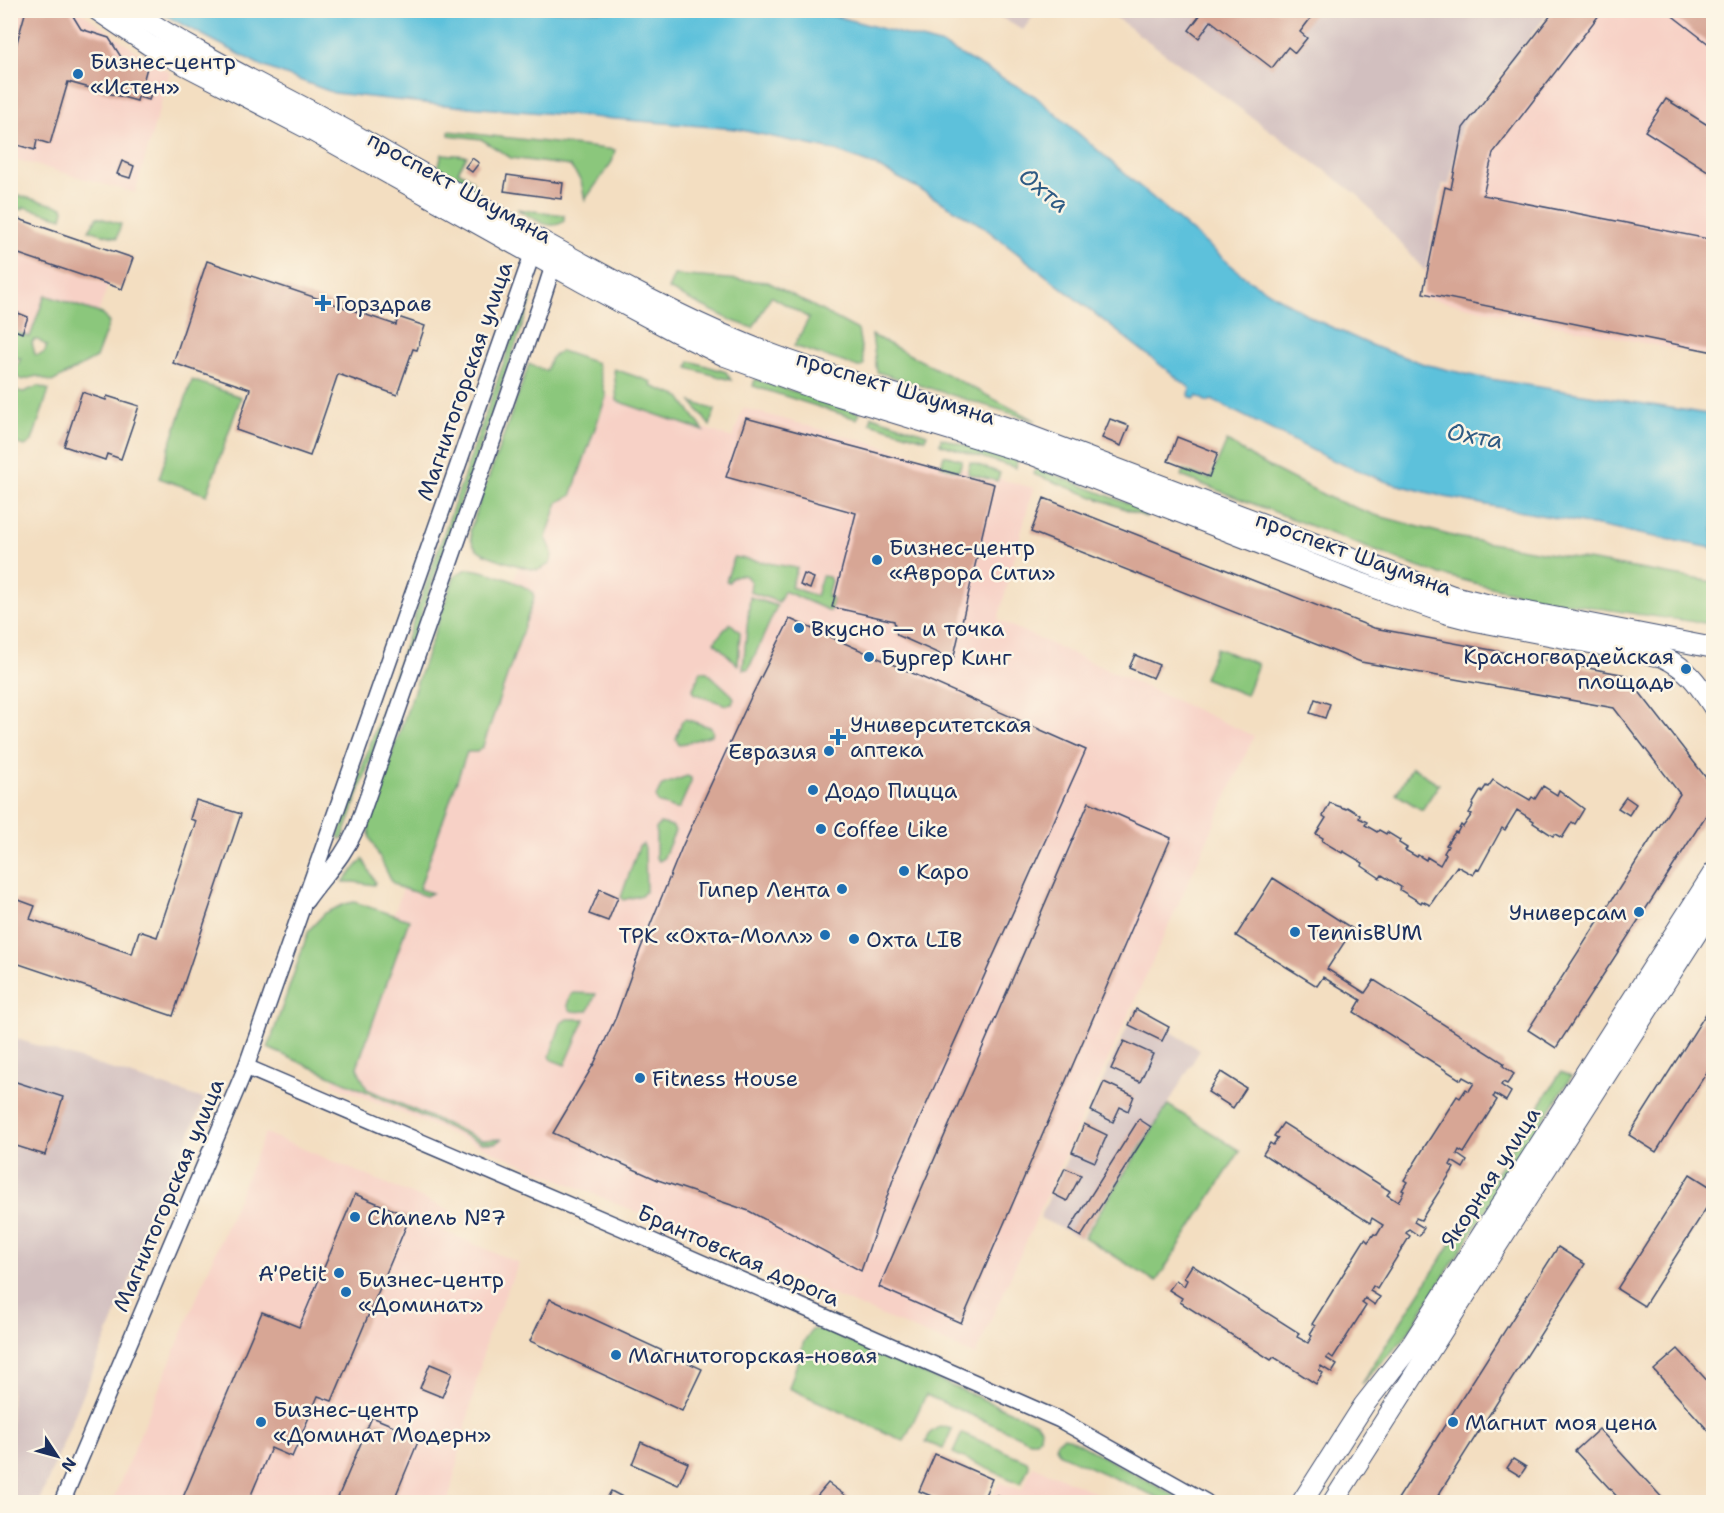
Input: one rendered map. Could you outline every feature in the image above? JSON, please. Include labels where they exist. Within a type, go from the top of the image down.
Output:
[{"type":"street","name":"проспект Шаумяна","points":[[97,10],[148,45],[305,127],[532,255],[674,332],[748,365],[819,390],[1033,455],[1407,600],[1476,621],[1663,657],[1689,673],[1713,708]]},
{"type":"street","name":"проспект Шаумяна","points":[[131,10],[171,36],[321,116],[550,246],[682,315],[749,345],[867,387],[963,413],[1023,434],[1416,584],[1486,604],[1713,648]]},
{"type":"street","name":"Магнитогорская улица","points":[[62,1503],[246,1067],[532,255],[550,246],[553,266],[357,827],[349,846],[306,901]]},
{"type":"street","name":"Якорная улица","points":[[1302,1503],[1364,1406],[1412,1344],[1713,872]]},
{"type":"street","name":"Якорная улица","points":[[1333,1503],[1713,906]]},
{"type":"street","name":"Брантовская дорога","points":[[246,1067],[627,1230],[1060,1420],[1206,1503]]},
{"type":"shaded area","points":[[10,11],[80,11],[151,62],[170,72],[135,193],[11,158]]},
{"type":"shaded area","points":[[785,11],[843,11],[841,18]]},
{"type":"shaded area","points":[[989,11],[1037,11],[1023,30]]},
{"type":"shaded area","points":[[1107,11],[1550,11],[1461,127],[1449,185],[1443,184],[1425,271],[1358,195]]},
{"type":"shaded area","points":[[1553,11],[1713,11],[1713,357],[1421,297],[1444,186],[1450,186],[1462,128]]},
{"type":"shaded area","points":[[11,251],[108,285],[98,313],[45,295],[30,337],[11,331]]},
{"type":"shaded area","points":[[583,387],[733,438],[743,408],[1033,488],[998,620],[1254,736],[975,1355],[333,1084]]},
{"type":"shaded area","points":[[1136,1008],[1171,1028],[1170,1031],[1200,1050],[1168,1104],[1081,1238],[1040,1218]]},
{"type":"shaded area","points":[[11,1037],[204,1099],[39,1502],[11,1502]]},
{"type":"shaded area","points":[[265,1133],[452,1211],[443,1231],[519,1263],[487,1337],[448,1502],[112,1502]]},
{"type":"shaded area","points":[[1033,1466],[1118,1502],[990,1502],[999,1482],[1022,1490]]},
{"type":"green space","points":[[449,131],[615,150],[612,162],[585,200],[581,181],[570,166],[511,158],[481,139],[449,135]]},
{"type":"green space","points":[[442,154],[467,156],[458,171],[471,179],[478,191],[437,172]]},
{"type":"green space","points":[[13,194],[63,207],[62,218],[24,207],[22,210],[11,207]]},
{"type":"green space","points":[[517,209],[564,215],[564,221],[552,225],[546,224]]},
{"type":"green space","points":[[97,217],[121,224],[117,238],[89,230]]},
{"type":"green space","points":[[674,275],[768,282],[858,330],[864,364],[858,367],[794,346],[809,318],[771,296],[753,328],[733,321],[668,289]]},
{"type":"green space","points":[[45,295],[102,314],[109,323],[96,358],[52,382],[37,376],[22,380],[16,376],[15,370],[21,358],[16,358],[12,354],[11,331],[30,337]],"holes":[[[38,340],[47,346],[44,353],[37,355],[32,343]]]},
{"type":"green space","points":[[527,296],[532,298],[343,838],[340,839],[338,836]]},
{"type":"green space","points":[[872,335],[1036,421],[877,372]]},
{"type":"green space","points":[[561,351],[597,363],[606,397],[571,496],[558,502],[546,538],[552,557],[550,564],[538,570],[506,562],[481,552],[474,545],[470,530],[529,364],[546,371],[551,358]]},
{"type":"green space","points":[[690,361],[726,372],[731,380],[688,368]]},
{"type":"green space","points":[[614,369],[652,382],[651,386],[680,397],[704,431],[617,401]]},
{"type":"green space","points":[[755,379],[860,413],[857,419],[753,386]]},
{"type":"green space","points":[[192,380],[241,397],[207,495],[159,478]]},
{"type":"green space","points":[[38,386],[49,390],[32,441],[25,446],[11,442],[11,390],[24,392]]},
{"type":"green space","points":[[692,402],[715,410],[710,426]]},
{"type":"green space","points":[[872,416],[927,434],[925,439],[870,423]]},
{"type":"green space","points":[[941,438],[1017,461],[1016,468],[940,444]]},
{"type":"green space","points":[[1227,441],[1258,461],[1330,498],[1375,515],[1456,537],[1713,582],[1713,624],[1528,595],[1420,568],[1181,476],[1183,470],[1210,479]]},
{"type":"green space","points":[[944,455],[962,460],[959,471],[941,466]]},
{"type":"green space","points":[[970,462],[1000,473],[997,481],[968,474]]},
{"type":"green space","points":[[1037,468],[1145,510],[1146,517],[1033,474]]},
{"type":"green space","points":[[734,557],[797,568],[791,587],[816,596],[822,576],[829,577],[831,581],[827,596],[833,599],[830,611],[784,591],[779,602],[750,592],[751,582],[746,576],[736,575],[729,582],[726,581]]},
{"type":"green space","points":[[468,569],[512,581],[533,593],[534,598],[483,746],[477,752],[467,752],[419,889],[432,893],[426,896],[399,887],[392,882],[370,838],[368,822],[454,577]]},
{"type":"green space","points":[[750,597],[777,606],[750,666],[748,669],[743,669]]},
{"type":"green space","points":[[730,623],[740,632],[738,665],[714,642]]},
{"type":"green space","points":[[1216,648],[1258,664],[1246,695],[1204,678]]},
{"type":"green space","points":[[701,671],[707,672],[732,695],[734,698],[732,704],[726,705],[695,694],[693,689]]},
{"type":"green space","points":[[685,719],[710,727],[713,731],[712,735],[679,745],[676,739],[682,721]]},
{"type":"green space","points":[[1412,767],[1439,784],[1422,810],[1396,794]]},
{"type":"green space","points":[[687,776],[691,778],[691,782],[679,809],[657,802],[656,797],[662,785]]},
{"type":"green space","points":[[660,823],[672,826],[675,831],[663,859],[659,861],[656,858],[656,829]]},
{"type":"green space","points":[[643,844],[646,891],[642,895],[623,900],[621,897],[639,846]]},
{"type":"green space","points":[[363,859],[375,882],[374,885],[343,882]]},
{"type":"green space","points":[[354,902],[409,920],[357,1067],[367,1089],[482,1140],[501,1139],[496,1143],[482,1143],[268,1048],[309,930],[325,913]]},
{"type":"green space","points":[[573,993],[596,994],[588,1011],[572,1011],[568,1007]]},
{"type":"green space","points":[[567,1019],[585,1019],[565,1065],[552,1060],[550,1056],[561,1023]]},
{"type":"green space","points":[[1561,1072],[1571,1077],[1404,1339],[1361,1384]]},
{"type":"green space","points":[[1168,1105],[1240,1151],[1156,1282],[1084,1237]]},
{"type":"green space","points":[[812,1330],[824,1330],[1037,1423],[1041,1428],[1040,1437],[1036,1441],[1030,1441],[926,1395],[904,1441],[789,1388],[804,1341]]},
{"type":"green space","points":[[940,1426],[952,1429],[943,1449],[926,1442],[930,1433]]},
{"type":"green space","points":[[962,1433],[1027,1461],[1029,1466],[1021,1484],[953,1453]]},
{"type":"green space","points":[[1063,1437],[1069,1438],[1186,1502],[1168,1502],[1060,1454],[1056,1443]]},
{"type":"water","name":"Охта","points":[[157,11],[723,11],[742,13],[742,11],[785,11],[839,17],[943,45],[1035,96],[1247,279],[1318,321],[1373,346],[1424,364],[1478,377],[1713,415],[1713,548],[1445,497],[1387,482],[1332,460],[1212,400],[1207,402],[1197,396],[1194,399],[1189,396],[1190,388],[981,225],[874,165],[833,150],[737,129],[432,104],[334,93],[262,66]]},
{"type":"building","name":"Бизнес-центр «Истен»","points":[[26,10],[70,11],[81,29],[109,38],[121,57],[148,64],[143,82],[153,85],[149,100],[138,97],[137,101],[68,82],[50,144],[37,140],[35,150],[10,143],[10,67]]},
{"type":"building","points":[[1197,10],[1317,10],[1300,32],[1307,38],[1295,53],[1288,47],[1272,68],[1211,21],[1199,38],[1189,30],[1201,14]]},
{"type":"building","points":[[1555,10],[1603,10],[1493,153],[1483,195],[1714,240],[1714,352],[1423,293],[1445,187],[1451,189],[1463,128]]},
{"type":"building","points":[[1665,10],[1714,10],[1714,48]]},
{"type":"building","points":[[1666,99],[1714,129],[1714,175],[1645,131]]},
{"type":"building","points":[[472,158],[479,163],[472,172],[465,167]]},
{"type":"building","points":[[122,161],[134,166],[130,178],[117,174]]},
{"type":"building","points":[[507,175],[563,183],[561,199],[504,191]]},
{"type":"building","points":[[10,216],[133,258],[122,289],[10,251]]},
{"type":"building","points":[[207,261],[396,325],[398,317],[425,326],[417,350],[413,349],[397,395],[338,374],[310,456],[236,430],[250,389],[173,363]]},
{"type":"building","points":[[18,313],[28,317],[22,333],[12,329]]},
{"type":"building","points":[[82,392],[106,400],[107,396],[139,406],[121,459],[107,454],[105,460],[64,446]]},
{"type":"building","name":"Бизнес-центр «Аврора Сити»","points":[[746,418],[994,484],[953,660],[897,635],[894,621],[832,607],[856,513],[726,477]]},
{"type":"building","points":[[1110,419],[1129,426],[1121,446],[1102,438]]},
{"type":"building","points":[[1177,437],[1218,453],[1209,477],[1168,461]]},
{"type":"building","points":[[1044,498],[1374,628],[1626,675],[1714,788],[1714,803],[1556,1048],[1528,1030],[1680,794],[1614,708],[1361,662],[1031,532]]},
{"type":"building","points":[[804,574],[814,578],[810,589],[800,585]]},
{"type":"building","name":"ТРК «Охта-Молл»","points":[[790,619],[1086,750],[895,1174],[861,1271],[749,1211],[658,1180],[553,1133],[594,1064],[616,1017],[640,950],[682,847],[751,697]]},
{"type":"building","points":[[1135,655],[1159,665],[1153,678],[1129,668]]},
{"type":"building","points":[[1315,699],[1330,704],[1325,718],[1310,713]]},
{"type":"building","points":[[1493,780],[1530,800],[1532,797],[1535,799],[1543,786],[1557,795],[1559,790],[1584,809],[1575,824],[1572,822],[1562,838],[1555,834],[1553,836],[1517,810],[1505,830],[1502,828],[1479,870],[1477,869],[1473,875],[1457,866],[1430,905],[1422,901],[1421,903],[1400,890],[1401,887],[1382,875],[1380,878],[1362,866],[1363,863],[1322,841],[1323,838],[1316,834],[1326,818],[1323,816],[1330,803],[1346,809],[1347,807],[1367,822],[1365,825],[1377,832],[1379,830],[1386,834],[1387,832],[1400,840],[1399,843],[1407,848],[1405,850],[1426,860],[1427,857],[1440,865],[1446,854],[1444,853],[1448,846],[1446,845],[1472,814],[1469,813],[1481,790],[1482,792]]},
{"type":"building","points":[[1626,797],[1636,804],[1629,815],[1618,808]]},
{"type":"building","points":[[196,800],[241,814],[173,1016],[10,961],[10,914],[16,899],[35,906],[30,919],[132,954],[139,931],[157,937],[196,821],[190,819]]},
{"type":"building","points":[[1089,802],[1171,838],[961,1323],[879,1287]]},
{"type":"building","points":[[1273,878],[1353,929],[1327,969],[1365,993],[1374,980],[1504,1063],[1503,1066],[1514,1074],[1507,1084],[1503,1082],[1501,1085],[1511,1092],[1506,1101],[1495,1094],[1493,1097],[1497,1100],[1464,1153],[1459,1150],[1457,1154],[1467,1161],[1463,1168],[1452,1161],[1450,1165],[1454,1168],[1421,1220],[1416,1218],[1414,1222],[1424,1228],[1419,1236],[1409,1229],[1406,1233],[1410,1236],[1377,1289],[1373,1286],[1370,1291],[1380,1297],[1375,1305],[1365,1298],[1362,1303],[1366,1306],[1333,1358],[1329,1355],[1326,1358],[1337,1365],[1332,1373],[1321,1366],[1319,1370],[1323,1373],[1316,1384],[1274,1357],[1271,1360],[1180,1302],[1182,1298],[1169,1290],[1176,1280],[1184,1286],[1187,1280],[1184,1278],[1192,1265],[1299,1333],[1297,1337],[1308,1343],[1315,1326],[1312,1324],[1365,1239],[1368,1242],[1374,1234],[1377,1235],[1383,1225],[1372,1218],[1370,1223],[1263,1154],[1270,1143],[1273,1145],[1278,1138],[1274,1136],[1283,1123],[1390,1191],[1387,1195],[1398,1202],[1407,1182],[1404,1180],[1425,1146],[1457,1096],[1460,1098],[1466,1089],[1469,1091],[1474,1083],[1463,1077],[1461,1080],[1354,1012],[1361,1000],[1323,977],[1317,986],[1236,936]]},
{"type":"building","points":[[600,889],[618,897],[608,921],[589,914]]},
{"type":"building","points":[[1714,1001],[1714,1061],[1656,1152],[1629,1135]]},
{"type":"building","points":[[1136,1009],[1169,1027],[1162,1041],[1129,1025]]},
{"type":"building","points":[[1124,1041],[1153,1054],[1140,1082],[1111,1069]]},
{"type":"building","points":[[1221,1072],[1246,1088],[1233,1108],[1208,1092]]},
{"type":"building","points":[[10,1080],[63,1097],[45,1155],[10,1144]]},
{"type":"building","points":[[1104,1082],[1134,1096],[1128,1111],[1120,1107],[1113,1122],[1091,1111]]},
{"type":"building","points":[[1139,1119],[1151,1127],[1081,1237],[1069,1230]]},
{"type":"building","points":[[1084,1124],[1107,1135],[1095,1162],[1072,1152]]},
{"type":"building","points":[[1065,1168],[1081,1175],[1067,1201],[1053,1194]]},
{"type":"building","points":[[1690,1174],[1714,1189],[1714,1196],[1644,1306],[1617,1289]]},
{"type":"building","points":[[355,1194],[410,1217],[332,1401],[318,1396],[292,1457],[271,1448],[248,1502],[181,1502],[262,1312],[299,1327]]},
{"type":"building","points":[[1558,1247],[1585,1264],[1434,1502],[1396,1502]]},
{"type":"building","name":"Магнитогорская-новая","points":[[550,1299],[702,1369],[682,1411],[530,1341]]},
{"type":"building","points":[[1678,1349],[1714,1388],[1714,1437],[1654,1370]]},
{"type":"building","points":[[430,1364],[452,1373],[442,1397],[420,1388]]},
{"type":"building","points":[[372,1417],[420,1437],[393,1502],[336,1502]]},
{"type":"building","points":[[1599,1429],[1666,1502],[1622,1502],[1575,1451]]},
{"type":"building","points":[[641,1442],[688,1463],[678,1485],[632,1464]]},
{"type":"building","points":[[935,1454],[992,1479],[982,1502],[946,1502],[919,1491]]},
{"type":"building","points":[[1513,1459],[1526,1467],[1520,1476],[1507,1468]]},
{"type":"building","points":[[828,1483],[854,1502],[812,1502]]},
{"type":"building","points":[[611,1491],[632,1502],[605,1502]]},
{"type":"building","points":[[998,1495],[1007,1502],[995,1502]]},
{"type":"place","name":"Бизнес-центр «Истен»","points":[[78,74]]},
{"type":"place","name":"Горздрав","points":[[323,303]]},
{"type":"place","name":"Бизнес-центр «Аврора Сити»","points":[[877,560]]},
{"type":"place","name":"Вкусно — и точка","points":[[799,628]]},
{"type":"place","name":"Бургер Кинг","points":[[869,657]]},
{"type":"place","name":"Красногвардейская площадь","points":[[1686,669]]},
{"type":"place","name":"Университетская аптека","points":[[838,737]]},
{"type":"place","name":"Евразия","points":[[829,751]]},
{"type":"place","name":"Додо Пицца","points":[[813,790]]},
{"type":"place","name":"Coffee Like","points":[[821,829]]},
{"type":"place","name":"Каро","points":[[904,871]]},
{"type":"place","name":"Гипер Лента","points":[[842,889]]},
{"type":"place","name":"Универсам","points":[[1639,912]]},
{"type":"place","name":"TennisBUM","points":[[1295,932]]},
{"type":"place","name":"ТРК «Охта-Молл»","points":[[825,935]]},
{"type":"place","name":"Охта LIB","points":[[854,939]]},
{"type":"place","name":"Fitness House","points":[[640,1078]]},
{"type":"place","name":"Chaneль №7","points":[[355,1217]]},
{"type":"place","name":"A'Petit","points":[[339,1273]]},
{"type":"place","name":"Бизнес-центр «Доминат»","points":[[346,1292]]},
{"type":"place","name":"Магнитогорская-новая","points":[[616,1355]]},
{"type":"place","name":"Бизнес-центр «Доминат Модерн»","points":[[261,1422]]},
{"type":"place","name":"Магнит моя цена","points":[[1453,1422]]}]
